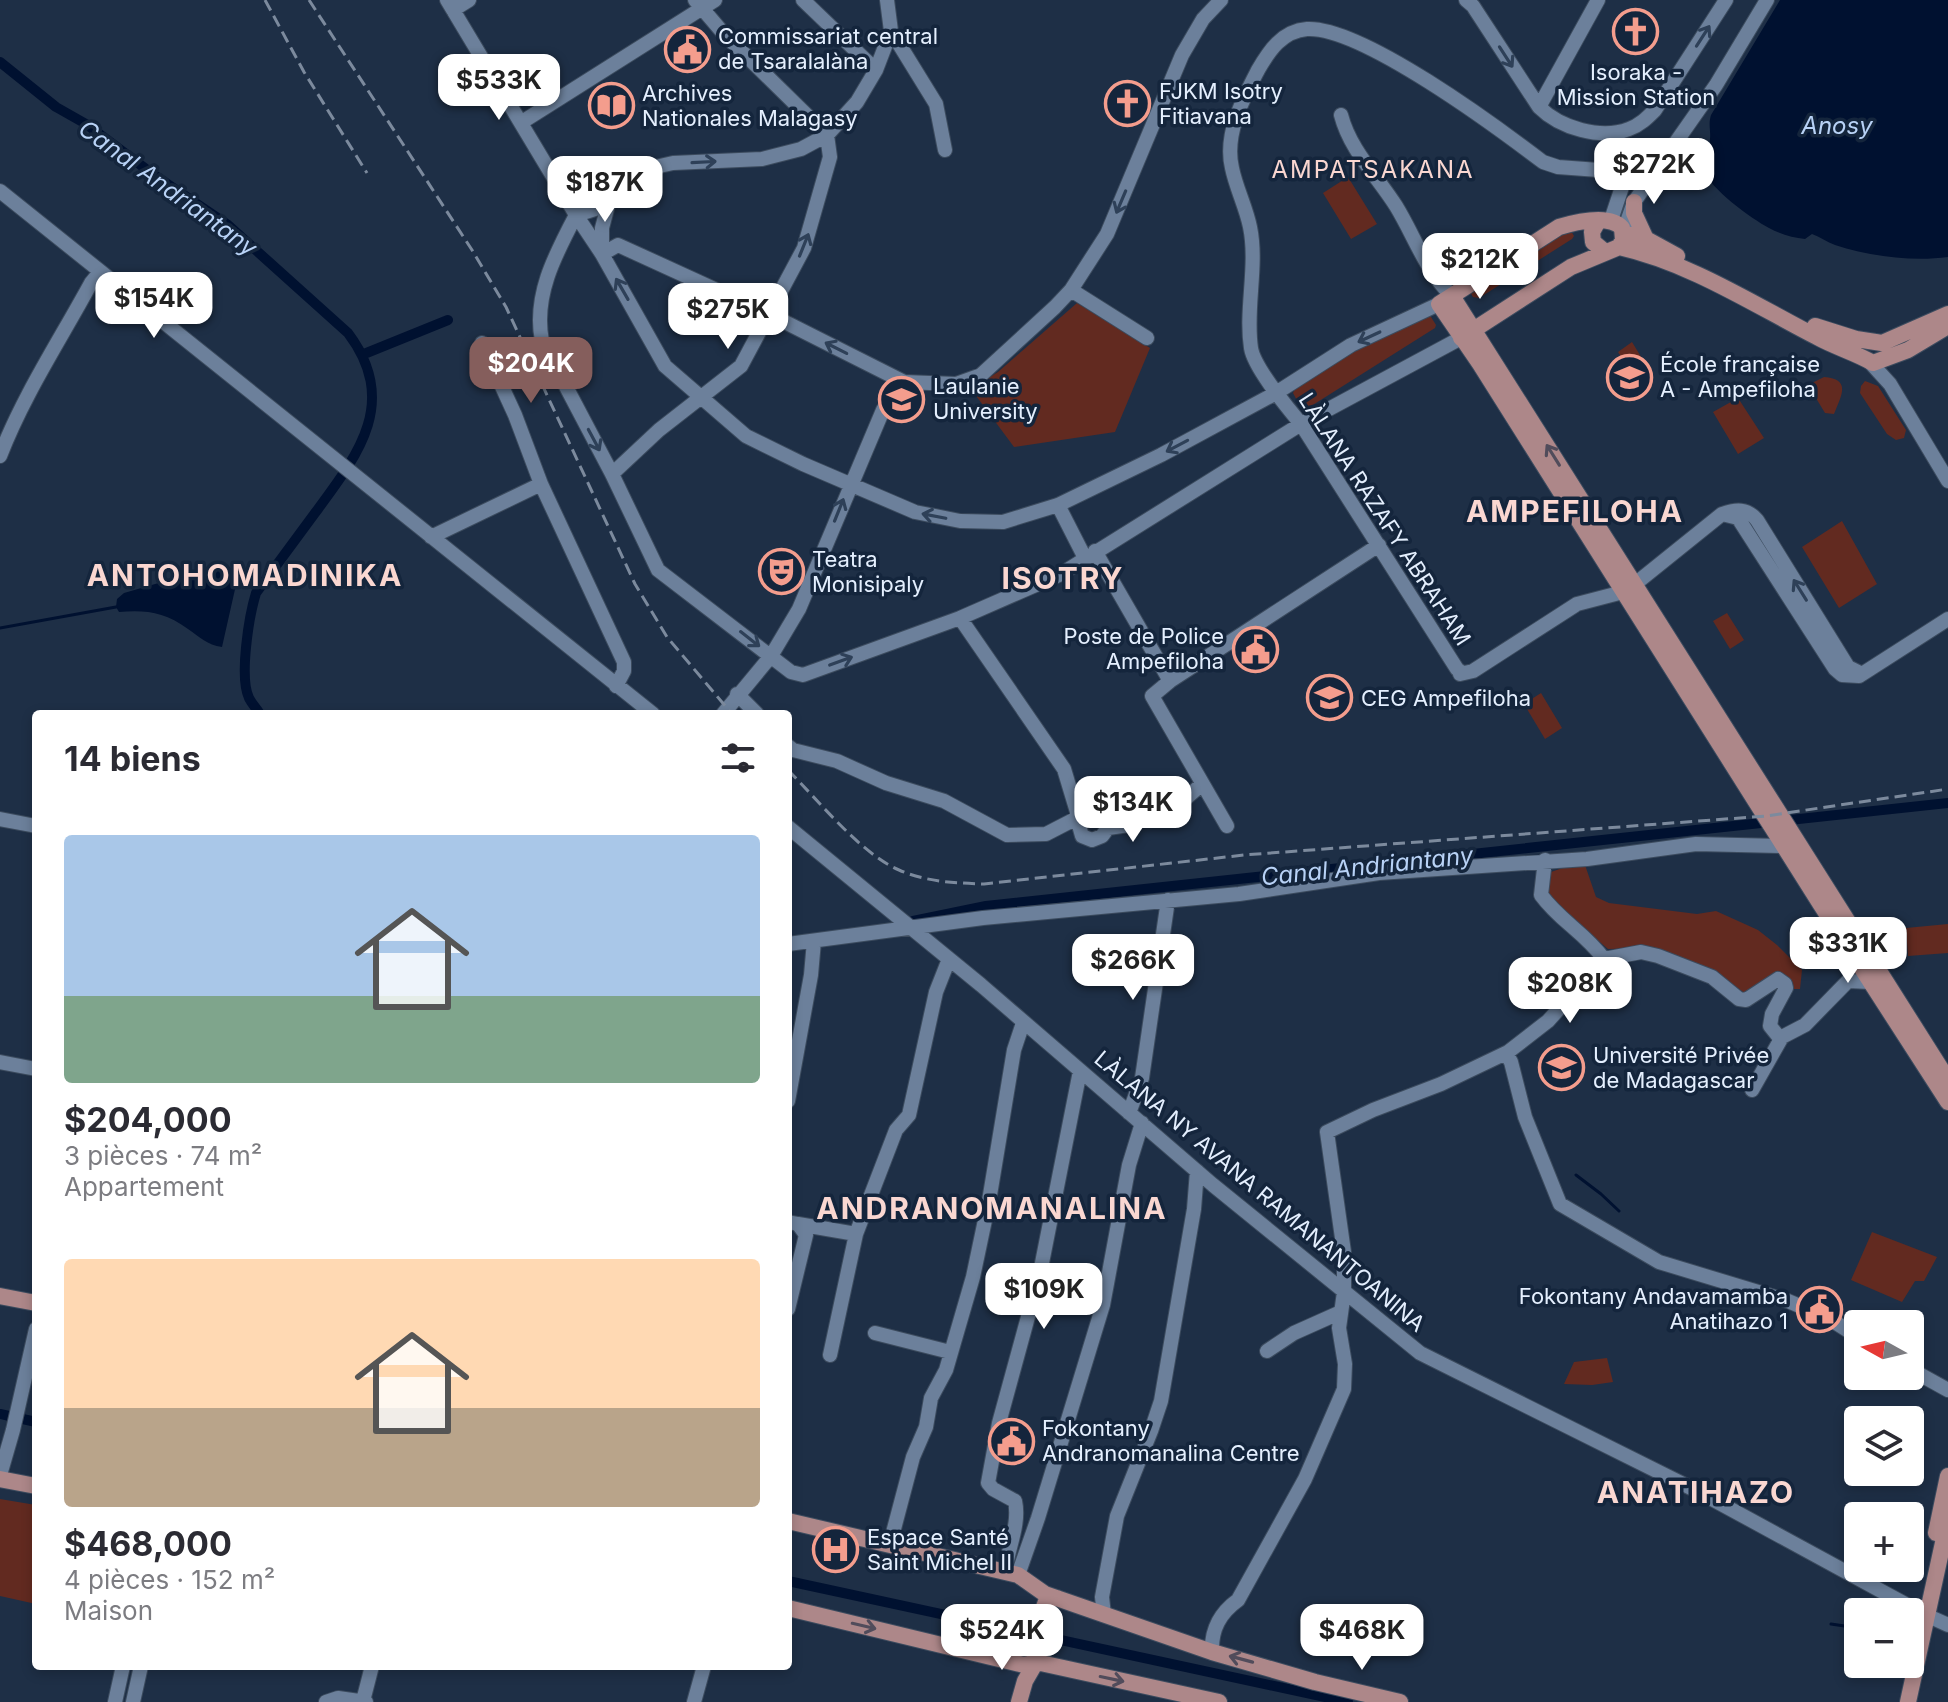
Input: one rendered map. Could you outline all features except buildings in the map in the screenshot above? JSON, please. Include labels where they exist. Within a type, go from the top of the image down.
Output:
[{"type":"main road","points":[[1634,202],[1634,213],[1646,239]]},
{"type":"main road","points":[[1604,221],[1592,232],[1593,242],[1616,244],[1667,260],[1821,340],[1875,353],[1908,350],[1948,326]]},
{"type":"main road","points":[[1616,244],[1617,223],[1578,222],[1559,227],[1446,300],[1462,336],[1629,588],[1772,814],[1801,850],[1948,1080]]},
{"type":"main road","points":[[1462,336],[1571,267],[1616,244],[1646,239],[1795,317],[1875,353]]},
{"type":"main road","points":[[1875,353],[1948,314]]},
{"type":"main road","points":[[1772,814],[1784,846],[1948,1102]]},
{"type":"main road","points":[[0,1296],[32,1302]]},
{"type":"main road","points":[[1924,1602],[1948,1476]]},
{"type":"main road","points":[[0,1477],[32,1485]]},
{"type":"main road","points":[[1924,1606],[1948,1520]]},
{"type":"main road","points":[[792,1522],[1011,1573],[1051,1596],[1212,1652],[1315,1682],[1400,1702]]},
{"type":"main road","points":[[1017,1702],[1032,1646],[1051,1596]]},
{"type":"main road","points":[[792,1609],[1032,1646],[1219,1702]]},
{"type":"main road","points":[[1898,1702],[1904,1678]]},
{"type":"main road","points":[[1908,1702],[1912,1678]]},
{"type":"street","points":[[469,0],[450,5],[602,254],[665,366],[746,436],[915,512],[960,521],[1003,522],[1058,505],[1161,455],[1276,393],[1351,345],[1446,300],[1397,207],[1346,135],[1341,115]]},
{"type":"street","points":[[522,122],[698,4],[715,0]]},
{"type":"street","points":[[803,0],[876,70]]},
{"type":"street","points":[[887,0],[891,31],[936,104],[945,150]]},
{"type":"street","points":[[1539,107],[1598,0]]},
{"type":"street","points":[[1470,2],[1539,107],[1559,123],[1609,133],[1641,123],[1655,110],[1726,0]]},
{"type":"street","points":[[1616,244],[1634,202],[1716,85],[1767,0]]},
{"type":"street","points":[[602,254],[618,245],[769,314],[904,382],[956,384],[981,375],[1071,290],[1107,234],[1182,55],[1215,1]]},
{"type":"street","points":[[612,474],[659,430],[741,366],[804,248],[830,157],[827,135],[698,4]]},
{"type":"street","name":"LÀLANA RAZAFY ABRAHAM","points":[[1628,176],[1612,171],[1558,167],[1543,162],[1435,86],[1339,33],[1306,29],[1280,40],[1267,54],[1247,92],[1230,145],[1231,165],[1250,228],[1251,351],[1460,674],[1473,671],[1577,604],[1629,588]]},
{"type":"street","points":[[891,31],[876,70],[857,102],[827,135],[801,149],[762,159],[673,163],[633,172],[610,198],[595,209],[576,215],[540,296],[538,321],[542,341],[658,570],[676,587],[791,672],[803,675],[960,618],[1061,574],[1301,424],[1462,336]]},
{"type":"street","points":[[1604,221],[1628,176],[1649,165],[1659,166]]},
{"type":"street","points":[[0,191],[648,710]]},
{"type":"street","points":[[602,254],[602,228],[610,198]]},
{"type":"street","points":[[0,456],[41,369],[100,272]]},
{"type":"street","points":[[1071,290],[1147,338]]},
{"type":"street","points":[[482,343],[515,415],[541,484],[624,662],[622,691],[639,710]]},
{"type":"street","points":[[1875,353],[1948,481]]},
{"type":"street","points":[[726,710],[771,656],[799,609],[883,410],[904,382]]},
{"type":"street","points":[[431,537],[541,484]]},
{"type":"street","points":[[1058,505],[1170,681]]},
{"type":"street","points":[[1629,588],[1722,514],[1741,510],[1751,513],[1848,667],[1860,675]]},
{"type":"street","points":[[1722,514],[1738,518],[1835,669],[1842,675],[1860,675],[1948,619]]},
{"type":"street","points":[[1227,826],[1152,696],[1170,681],[1379,545]]},
{"type":"street","points":[[960,618],[1064,769],[1082,836],[1092,840],[1102,836],[1108,828],[1129,825],[1141,811],[1176,807],[1202,784]]},
{"type":"street","points":[[737,694],[753,710]]},
{"type":"street","points":[[792,749],[855,767],[886,783],[944,801],[1007,835],[1046,834],[1077,818]]},
{"type":"street","points":[[0,819],[32,825]]},
{"type":"street","name":"LÀLANA NY AVANA RAMANANTOANINA","points":[[792,830],[949,959],[1197,1171],[1420,1353],[1701,1493],[1894,1598]]},
{"type":"street","points":[[792,944],[857,937],[908,927],[1239,894],[1379,873],[1615,856],[1696,844],[1784,846]]},
{"type":"street","points":[[1545,860],[1541,895],[1551,908],[1608,959]]},
{"type":"street","points":[[1129,1113],[1142,1078],[1168,900]]},
{"type":"street","points":[[792,1079],[814,941]]},
{"type":"street","points":[[1212,1652],[1212,1635],[1224,1610],[1238,1600],[1305,1479],[1344,1389],[1345,1364],[1339,1328],[1344,1292],[1344,1252],[1327,1132],[1373,1110],[1509,1058],[1608,959],[1641,952],[1712,977],[1739,999],[1746,1000],[1778,979],[1786,988],[1772,1014],[1770,1026],[1782,1037]]},
{"type":"street","points":[[830,1355],[856,1234],[896,1130],[909,1115],[936,992],[949,959]]},
{"type":"street","points":[[1752,1090],[1782,1037],[1805,1025],[1848,981],[1870,982]]},
{"type":"street","points":[[890,1544],[913,1457],[926,1427],[931,1398],[946,1370],[973,1277],[1014,1050],[1023,1023]]},
{"type":"street","points":[[1509,1058],[1525,1117],[1560,1204],[1659,1262],[1783,1300],[1844,1328]]},
{"type":"street","points":[[0,1062],[32,1068]]},
{"type":"street","points":[[1011,1573],[1015,1501],[988,1483],[999,1423],[1040,1273],[1080,1071]]},
{"type":"street","points":[[1011,1573],[1046,1493],[1103,1305],[1129,1165],[1142,1123]]},
{"type":"street","points":[[1104,1615],[1102,1597],[1117,1516],[1161,1401],[1197,1171]]},
{"type":"street","points":[[793,1223],[856,1234]]},
{"type":"street","points":[[792,1293],[806,1235],[793,1223]]},
{"type":"street","points":[[1267,1351],[1294,1333],[1341,1312]]},
{"type":"street","points":[[875,1333],[950,1352]]},
{"type":"street","points":[[0,1477],[32,1347]]},
{"type":"street","points":[[1924,1377],[1948,1390]]},
{"type":"street","name":"LÀLANA NY AVANA RAMANANTOANINA","points":[[1924,1614],[1948,1625]]},
{"type":"street","points":[[115,1702],[122,1670]]},
{"type":"street","points":[[133,1702],[140,1670]]},
{"type":"street","points":[[326,1702],[338,1698],[365,1702],[371,1670]]},
{"type":"street","points":[[694,1702],[703,1670]]},
{"type":"shaded area","points":[[1348,177],[1377,224],[1351,239],[1323,193]]},
{"type":"shaded area","points":[[1565,221],[1574,236],[1572,239],[1479,298],[1473,297],[1465,284]]},
{"type":"shaded area","points":[[1077,303],[1150,348],[1115,432],[1014,447],[971,389],[998,372]]},
{"type":"shaded area","points":[[1421,307],[1426,309],[1435,328],[1308,408],[1300,406],[1293,393],[1295,389]]},
{"type":"shaded area","points":[[1632,342],[1646,365],[1632,374],[1618,352]]},
{"type":"shaded area","points":[[1824,377],[1833,378],[1841,385],[1834,414],[1825,413],[1808,385]]},
{"type":"shaded area","points":[[1865,381],[1878,386],[1906,430],[1904,438],[1896,440],[1887,434],[1860,393]]},
{"type":"shaded area","points":[[1738,398],[1764,438],[1738,454],[1713,412]]},
{"type":"shaded area","points":[[1842,521],[1877,584],[1839,608],[1802,547]]},
{"type":"shaded area","points":[[1727,613],[1744,640],[1730,649],[1713,621]]},
{"type":"shaded area","points":[[1541,693],[1562,728],[1545,739],[1524,704]]},
{"type":"shaded area","points":[[1574,864],[1585,865],[1596,897],[1609,903],[1697,914],[1716,911],[1758,930],[1802,970],[1800,989],[1791,989],[1781,979],[1746,994],[1712,970],[1640,948],[1608,949],[1567,914],[1548,892],[1551,872]]},
{"type":"shaded area","points":[[1948,924],[1948,953],[1908,956],[1906,928]]},
{"type":"shaded area","points":[[1872,1232],[1937,1257],[1924,1281],[1915,1281],[1902,1302],[1851,1280]]},
{"type":"shaded area","points":[[1607,1358],[1613,1382],[1564,1384],[1574,1362]]},
{"type":"shaded area","points":[[0,1499],[32,1504],[32,1603],[0,1596]]},
{"type":"water","name":"Anosy","points":[[1780,0],[1948,0],[1948,257],[1920,259],[1876,255],[1832,244],[1812,234],[1805,239],[1787,235],[1769,228],[1742,210],[1722,194],[1708,177],[1703,166],[1710,143],[1711,115]]},
{"type":"water","points":[[221,565],[236,570],[238,576],[222,647],[208,643],[163,616],[147,612],[119,612],[116,607],[117,599],[124,593]]},
{"type":"waterway","name":"Canal Andriantany","points":[[0,62],[56,107],[86,124],[228,225],[348,333],[363,358],[371,382],[372,405],[358,449],[256,593],[248,631],[245,676],[249,698],[257,710]]},
{"type":"waterway","name":"Canal Andriantany","points":[[364,354],[448,320]]},
{"type":"waterway","points":[[0,628],[116,607]]},
{"type":"waterway","name":"Canal Andriantany","points":[[913,921],[986,906],[1948,803]]},
{"type":"waterway","points":[[1576,1175],[1619,1211]]},
{"type":"waterway","points":[[0,1414],[32,1421]]},
{"type":"waterway","points":[[792,1582],[1348,1702]]},
{"type":"waterway","points":[[1831,1624],[1844,1626]]},
{"type":"railway","points":[[265,0],[304,72],[367,173]]},
{"type":"railway","points":[[309,0],[506,307],[635,584],[667,637],[729,710]]},
{"type":"railway","points":[[792,774],[855,839],[899,870],[930,879],[984,884],[1244,855],[1766,816],[1948,789]]},
{"type":"place","name":"Isoraka - Mission Station","points":[[1636,31]]},
{"type":"place","name":"Commissariat central de Tsaralalàna","points":[[687,49]]},
{"type":"place","name":"FJKM Isotry Fitiavana","points":[[1128,104]]},
{"type":"place","name":"Archives Nationales Malagasy","points":[[611,106]]},
{"type":"place","name":"École française A - Ampefiloha","points":[[1629,377]]},
{"type":"place","name":"Laulanie University","points":[[902,399]]},
{"type":"place","name":"Teatra Monisipaly","points":[[781,572]]},
{"type":"place","name":"Poste de Police Ampefiloha","points":[[1255,649]]},
{"type":"place","name":"CEG Ampefiloha","points":[[1330,698]]},
{"type":"place","name":"Université Privée de Madagascar","points":[[1562,1068]]},
{"type":"place","name":"Fokontany Andavamamba Anatihazo 1","points":[[1819,1309]]},
{"type":"place","name":"Fokontany Andranomanalina Centre","points":[[1011,1441]]},
{"type":"place","name":"Espace Santé Saint Michel II","points":[[836,1550]]},
{"type":"district","name":"AMPATSAKANA","points":[[1373,169]]},
{"type":"district","name":"AMPEFILOHA","points":[[1575,511]]},
{"type":"district","name":"ANTOHOMADINIKA","points":[[245,575]]},
{"type":"district","name":"ISOTRY","points":[[1063,578]]},
{"type":"district","name":"ANDRANOMANALINA","points":[[992,1208]]},
{"type":"district","name":"ANATIHAZO","points":[[1696,1492]]}]
